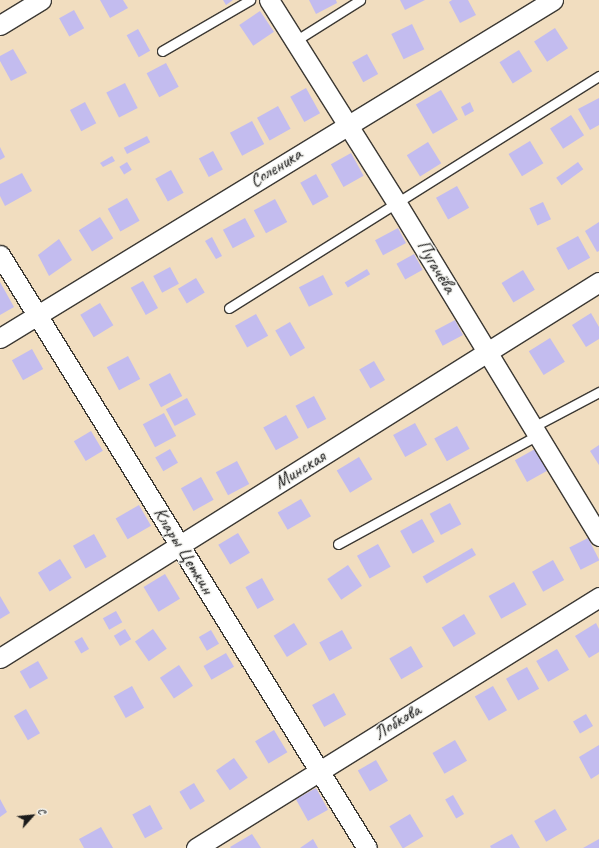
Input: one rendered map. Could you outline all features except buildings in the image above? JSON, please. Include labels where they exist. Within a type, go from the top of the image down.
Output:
[{"type":"street","points":[[0,25],[41,0]]},
{"type":"street","name":"Пугачёва","points":[[269,0],[348,124],[599,536]]},
{"type":"street","name":"Соленика","points":[[0,338],[553,0]]},
{"type":"street","name":"Клары Цеткин","points":[[0,255],[367,848]]},
{"type":"street","name":"Минская","points":[[0,658],[599,282]]},
{"type":"street","name":"Лобкова","points":[[196,848],[599,597]]},
{"type":"lane","points":[[162,51],[250,0]]},
{"type":"lane","points":[[295,41],[360,0]]},
{"type":"lane","points":[[229,308],[599,76]]},
{"type":"lane","points":[[338,544],[535,431],[599,392]]}]
